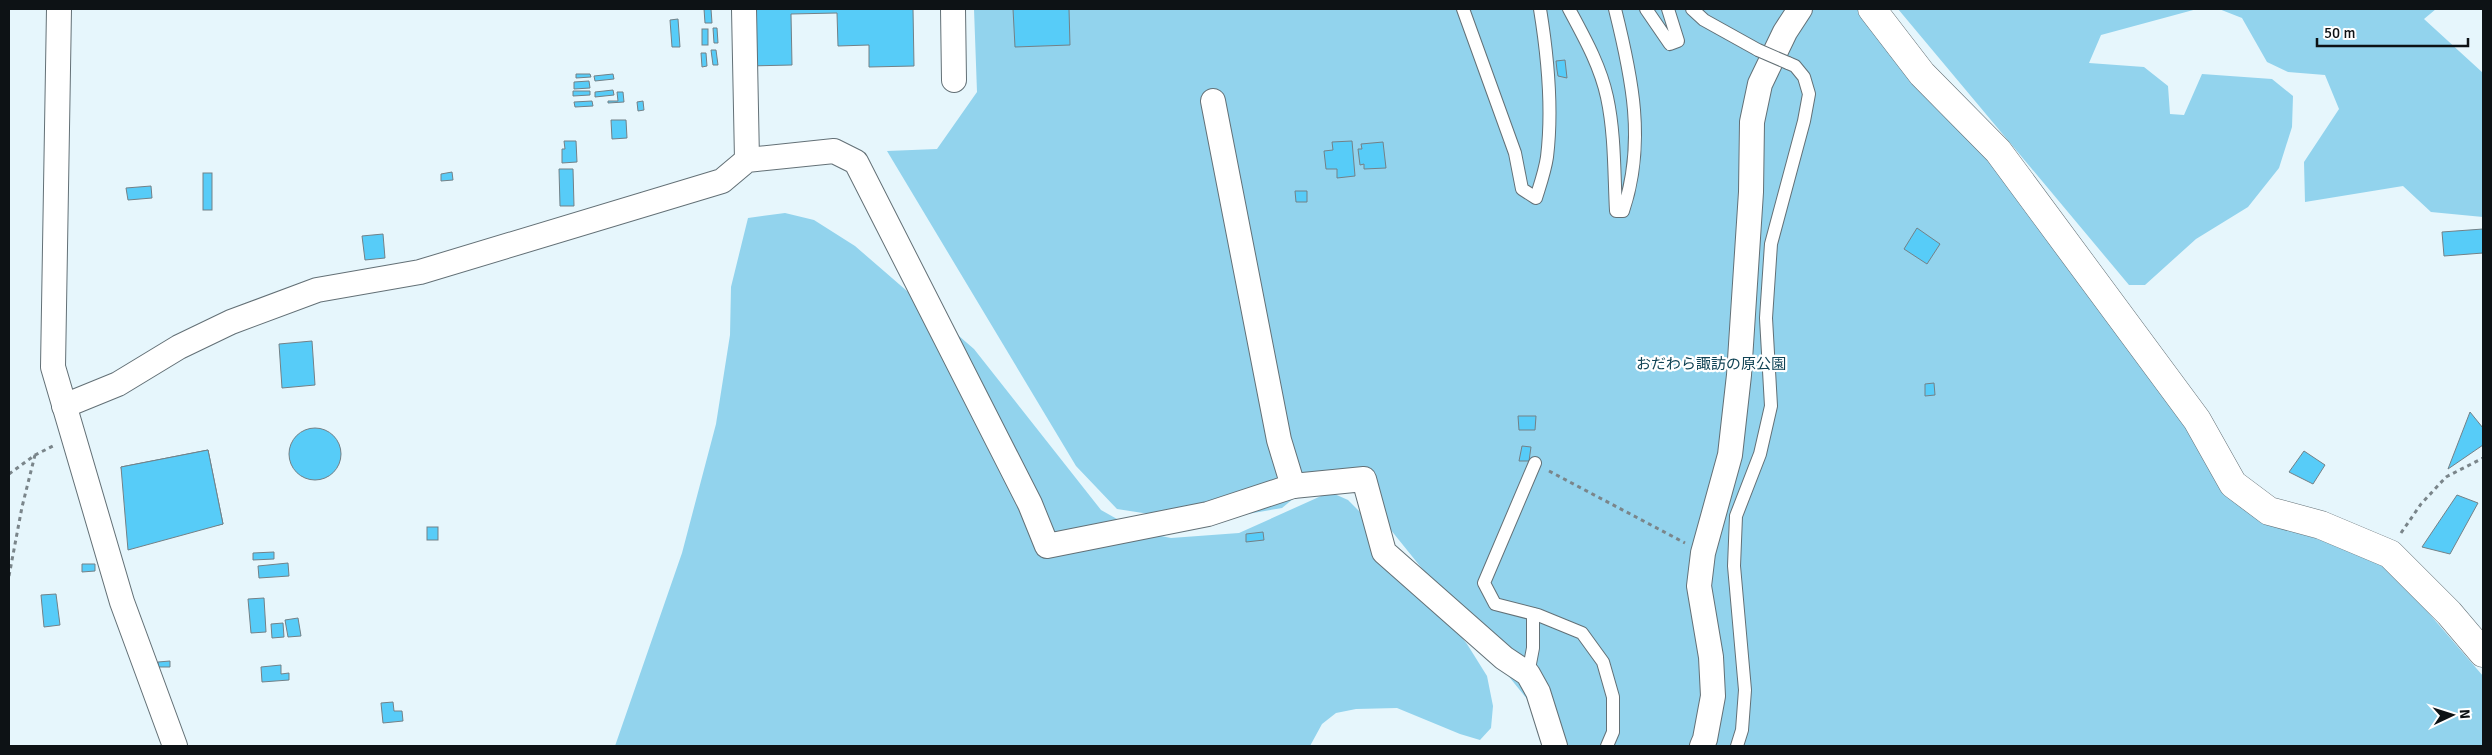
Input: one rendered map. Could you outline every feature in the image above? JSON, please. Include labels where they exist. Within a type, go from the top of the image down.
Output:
[{"type":"street","points":[[59,9],[53,367],[122,602],[175,746]]},
{"type":"street","points":[[744,9],[747,160]]},
{"type":"street","points":[[953,9],[954,80]]},
{"type":"street","points":[[1702,746],[1713,696],[1711,657],[1699,586],[1703,553],[1730,455],[1739,375],[1752,192],[1752,122],[1760,84],[1785,32],[1800,9]]},
{"type":"street","points":[[1872,9],[1922,74],[1998,151],[2197,420],[2233,484],[2269,511],[2321,524],[2390,554],[2450,613],[2483,653]]},
{"type":"street","points":[[1214,101],[1280,440],[1293,486]]},
{"type":"street","points":[[64,406],[118,384],[179,347],[231,322],[318,290],[420,272],[722,182],[747,160],[834,151],[856,162],[1030,504],[1046,546],[1208,514],[1293,486],[1364,479],[1384,552],[1504,658],[1528,674],[1538,692],[1555,746]]},
{"type":"lane","points":[[1463,9],[1515,153],[1522,189],[1536,198],[1547,158],[1550,105],[1546,49],[1540,9]]},
{"type":"lane","points":[[1568,9],[1592,52],[1606,96],[1613,144],[1616,211],[1623,211],[1631,189],[1636,162],[1634,92],[1615,9]]},
{"type":"lane","points":[[1646,9],[1670,44],[1678,41],[1668,9]]},
{"type":"lane","points":[[1692,9],[1704,20],[1758,50],[1795,66],[1804,77],[1809,94],[1804,121],[1771,244],[1766,318],[1771,406],[1760,454],[1736,516],[1734,566],[1745,690],[1742,730],[1737,746]]},
{"type":"lane","points":[[1535,463],[1484,583],[1495,604],[1533,614],[1582,633],[1603,662],[1613,697],[1613,732],[1607,746]]},
{"type":"lane","points":[[1528,674],[1533,648],[1533,614]]},
{"type":"path","points":[[9,474],[35,455],[73,436]]},
{"type":"path","points":[[9,576],[22,507],[35,455]]},
{"type":"path","points":[[2390,554],[2421,504],[2446,477],[2483,458]]},
{"type":"path","points":[[1535,463],[1703,553]]},
{"type":"green space","name":"おだわら諏訪の原公園","points":[[974,9],[1877,9],[2261,521],[2383,560],[2483,676],[2483,746],[1552,746],[1540,715],[1349,478],[1310,485],[1282,508],[1201,522],[1117,509],[1076,466],[887,151],[937,149],[977,92]]},
{"type":"green space","points":[[1898,9],[2197,9],[2101,35],[2089,63],[2144,67],[2168,86],[2170,114],[2184,115],[2202,74],[2272,79],[2293,96],[2292,127],[2279,168],[2248,207],[2196,239],[2145,285],[2129,285]]},
{"type":"green space","points":[[2219,9],[2436,9],[2424,19],[2483,73],[2483,217],[2431,212],[2403,186],[2305,202],[2304,162],[2339,109],[2325,75],[2288,72],[2267,62],[2242,18]]},
{"type":"green space","points":[[785,213],[814,220],[855,246],[974,349],[1101,510],[1140,532],[1171,538],[1239,533],[1330,492],[1348,500],[1374,526],[1467,644],[1487,676],[1493,706],[1491,728],[1480,740],[1460,734],[1397,708],[1356,709],[1336,713],[1322,724],[1310,746],[615,746],[682,553],[716,424],[730,335],[731,287],[748,218]]},
{"type":"building","points":[[704,9],[711,9],[712,23],[705,23]]},
{"type":"building","points":[[747,9],[913,9],[914,66],[869,67],[869,45],[838,46],[837,13],[791,14],[792,65],[748,66]]},
{"type":"building","points":[[1013,9],[1069,9],[1070,45],[1015,47]]},
{"type":"building","points":[[678,19],[680,47],[672,47],[670,20]]},
{"type":"building","points":[[713,28],[717,28],[718,43],[714,43]]},
{"type":"building","points":[[702,29],[708,29],[708,45],[702,45]]},
{"type":"building","points":[[711,50],[716,50],[718,65],[713,65]]},
{"type":"building","points":[[701,53],[706,53],[707,66],[702,67]]},
{"type":"building","points":[[1565,60],[1567,78],[1558,76],[1556,61]]},
{"type":"building","points":[[576,74],[590,74],[591,77],[576,78]]},
{"type":"building","points":[[613,74],[614,79],[595,81],[594,76]]},
{"type":"building","points":[[589,81],[590,88],[574,89],[574,82]]},
{"type":"building","points":[[613,90],[614,95],[595,97],[595,92]]},
{"type":"building","points":[[573,91],[590,91],[590,95],[573,96]]},
{"type":"building","points":[[617,92],[623,92],[624,102],[608,103],[608,101],[618,101]]},
{"type":"building","points":[[592,101],[593,106],[575,107],[574,102]]},
{"type":"building","points":[[643,101],[644,110],[638,111],[637,102]]},
{"type":"building","points":[[611,120],[626,120],[627,138],[612,139]]},
{"type":"building","points":[[564,141],[576,141],[577,162],[562,163],[562,149],[565,149]]},
{"type":"building","points":[[1352,141],[1355,176],[1337,178],[1337,169],[1326,169],[1324,151],[1333,150],[1332,142]]},
{"type":"building","points":[[1383,142],[1386,168],[1364,169],[1364,164],[1360,165],[1358,149],[1362,149],[1361,144]]},
{"type":"building","points":[[559,169],[573,169],[574,206],[560,206]]},
{"type":"building","points":[[452,172],[453,180],[441,181],[441,174]]},
{"type":"building","points":[[203,173],[212,173],[212,210],[203,210]]},
{"type":"building","points":[[151,186],[152,198],[128,200],[126,188]]},
{"type":"building","points":[[1295,191],[1307,191],[1307,202],[1296,202]]},
{"type":"building","points":[[1917,228],[1940,244],[1927,264],[1904,249]]},
{"type":"building","points":[[2483,229],[2483,253],[2444,256],[2442,232]]},
{"type":"building","points":[[383,234],[385,258],[365,260],[362,236]]},
{"type":"building","points":[[312,341],[315,385],[282,388],[279,344]]},
{"type":"building","points":[[1934,383],[1935,395],[1925,396],[1925,384]]},
{"type":"building","points":[[2470,412],[2483,428],[2483,445],[2448,469]]},
{"type":"building","points":[[1518,416],[1536,416],[1535,430],[1519,430]]},
{"type":"building","points":[[315,428],[325,430],[333,436],[339,444],[341,454],[339,464],[333,472],[325,478],[315,480],[305,478],[297,472],[291,464],[289,454],[291,444],[297,436],[305,430]]},
{"type":"building","points":[[1522,446],[1531,447],[1529,461],[1519,461]]},
{"type":"building","points":[[208,450],[223,524],[136,541],[121,467]]},
{"type":"building","points":[[208,450],[223,524],[128,550],[121,467]]},
{"type":"building","points":[[2304,451],[2325,465],[2313,484],[2289,472]]},
{"type":"building","points":[[2457,495],[2478,503],[2450,554],[2422,547]]},
{"type":"building","points":[[427,527],[438,527],[438,540],[427,540]]},
{"type":"building","points":[[1263,532],[1264,540],[1246,542],[1246,534]]},
{"type":"building","points":[[274,552],[274,559],[253,560],[253,553]]},
{"type":"building","points":[[288,563],[289,576],[259,578],[258,566]]},
{"type":"building","points":[[82,564],[95,564],[95,571],[82,572]]},
{"type":"building","points":[[56,594],[60,625],[44,627],[41,595]]},
{"type":"building","points":[[264,598],[266,632],[251,633],[248,599]]},
{"type":"building","points":[[298,618],[301,636],[288,637],[285,620]]},
{"type":"building","points":[[283,623],[284,637],[272,638],[271,624]]},
{"type":"building","points":[[170,661],[170,667],[158,667],[158,662]]},
{"type":"building","points":[[281,665],[281,674],[289,673],[289,680],[262,682],[261,667]]},
{"type":"building","points":[[393,702],[394,711],[402,711],[403,721],[383,723],[381,703]]}]
